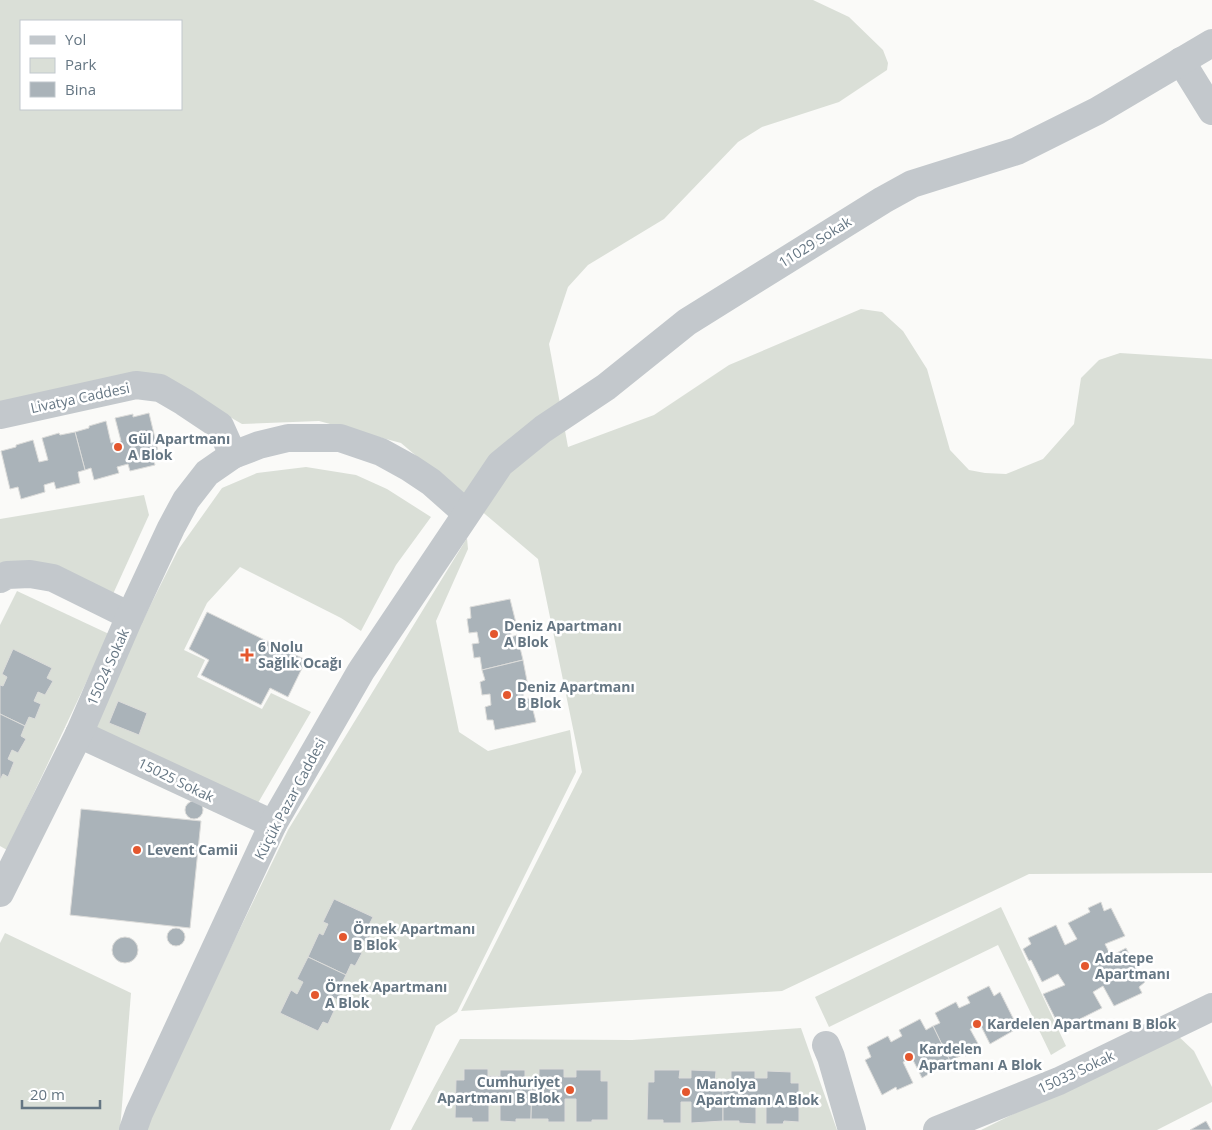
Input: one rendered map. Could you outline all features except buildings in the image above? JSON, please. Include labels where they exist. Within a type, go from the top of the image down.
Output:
[{"type":"lane","name":"11029 Sokak","points":[[466,513],[500,464],[543,429],[606,387],[687,322],[912,184],[1016,151],[1097,111],[1212,43]]},
{"type":"lane","points":[[1180,61],[1212,111]]},
{"type":"lane","name":"Livatya Caddesi","points":[[0,415],[136,385],[160,388],[220,426],[233,455]]},
{"type":"lane","points":[[233,455],[259,444],[288,438],[340,438],[381,452],[410,468],[431,482],[466,513]]},
{"type":"lane","name":"15024 Sokak","points":[[0,893],[79,734],[130,616],[186,500],[206,472],[233,455]]},
{"type":"lane","name":"Küçük Pazar Caddesi","points":[[133,1130],[139,1113],[273,824],[361,671],[466,513]]},
{"type":"lane","points":[[0,579],[7,575],[30,574],[53,578],[130,616]]},
{"type":"lane","name":"15025 Sokak","points":[[79,734],[219,801],[273,824]]},
{"type":"lane","name":"15033 Sokak","points":[[937,1130],[1059,1081],[1212,1007]]},
{"type":"lane","points":[[826,1046],[831,1057],[852,1130]]},
{"type":"green space","points":[[0,0],[813,0],[849,17],[883,50],[888,63],[887,70],[839,102],[762,127],[738,142],[664,219],[588,265],[568,287],[549,344],[568,447],[654,415],[729,365],[861,309],[882,312],[903,331],[927,369],[950,450],[969,470],[985,473],[1006,474],[1043,459],[1074,424],[1081,378],[1099,360],[1120,353],[1212,359],[1212,873],[1029,874],[782,991],[461,1011],[582,772],[538,559],[401,443],[319,421],[242,424],[159,376],[0,408]]},
{"type":"green space","points":[[306,467],[356,475],[387,489],[431,517],[396,565],[361,631],[341,618],[240,567],[207,603],[184,650],[205,660],[197,677],[262,709],[271,693],[311,712],[258,803],[93,730],[118,670],[178,550],[222,488],[257,473]]},
{"type":"green space","points":[[144,495],[149,515],[113,594],[0,568],[0,519]]},
{"type":"green space","points":[[467,538],[468,549],[436,621],[459,732],[488,751],[570,730],[576,772],[457,1012],[436,1026],[390,1130],[142,1130],[288,830]]},
{"type":"green space","points":[[17,591],[109,634],[7,850],[0,846],[0,625]]},
{"type":"green space","points":[[1001,907],[1066,1046],[1051,1055],[998,945],[829,1027],[815,997]]},
{"type":"green space","points":[[5,933],[131,993],[120,1130],[0,1130],[0,943]]},
{"type":"green space","points":[[801,1028],[837,1130],[411,1130],[460,1039],[632,1040]]},
{"type":"green space","points":[[1176,1034],[1194,1051],[1212,1087],[1212,1102],[1157,1130],[981,1130]]},
{"type":"place","name":"Gül Apartmanı A Blok","points":[[118,447]]},
{"type":"place","name":"Deniz Apartmanı A Blok","points":[[494,634]]},
{"type":"place","name":"6 Nolu Sağlık Ocağı","points":[[247,655]]},
{"type":"place","name":"Deniz Apartmanı B Blok","points":[[507,695]]},
{"type":"place","name":"Levent Camii","points":[[137,850]]},
{"type":"place","name":"Örnek Apartmanı B Blok","points":[[343,937]]},
{"type":"place","name":"Adatepe Apartmanı","points":[[1085,966]]},
{"type":"place","name":"Örnek Apartmanı A Blok","points":[[315,995]]},
{"type":"place","name":"Kardelen Apartmanı B Blok","points":[[977,1024]]},
{"type":"place","name":"Kardelen Apartmanı A Blok","points":[[909,1057]]},
{"type":"place","name":"Cumhuriyet Apartmanı B Blok","points":[[570,1090]]},
{"type":"place","name":"Manolya Apartmanı A Blok","points":[[686,1092]]}]
